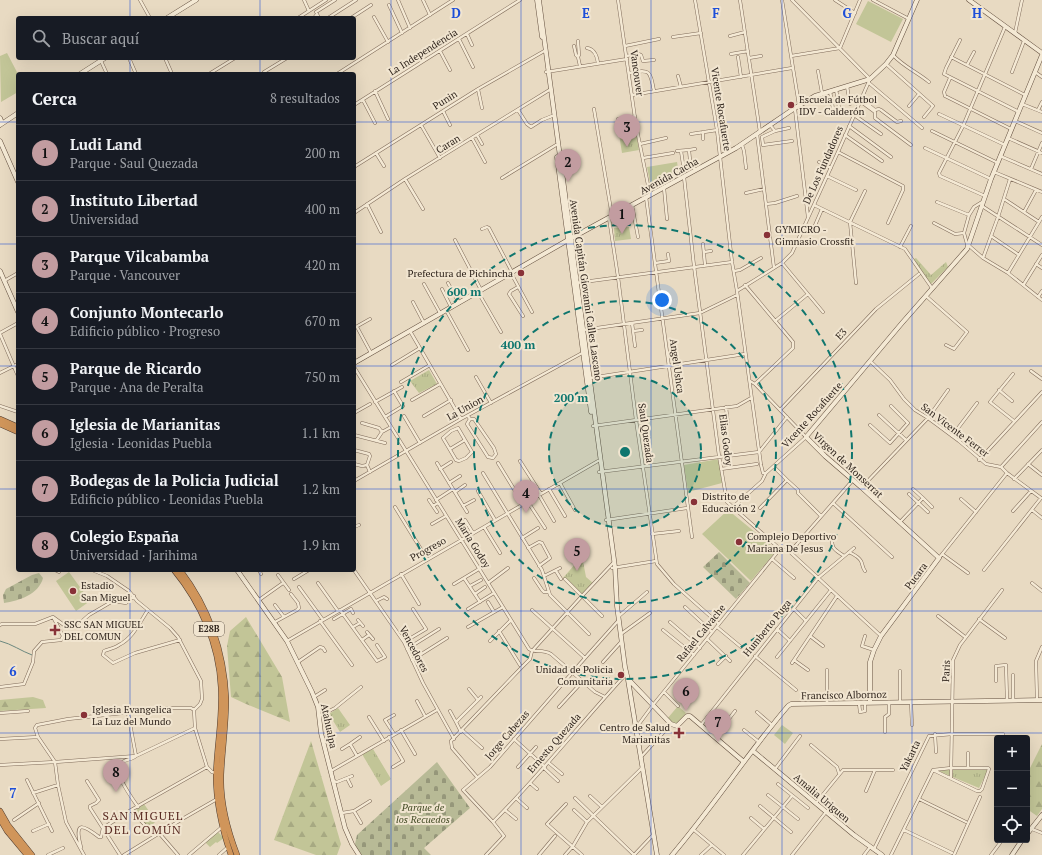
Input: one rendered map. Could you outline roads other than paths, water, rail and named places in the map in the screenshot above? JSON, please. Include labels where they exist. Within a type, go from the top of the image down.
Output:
[{"type":"highway","points":[[0,419],[16,426]]},
{"type":"highway","points":[[0,424],[16,431]]},
{"type":"highway","name":"E28B","points":[[176,572],[186,584],[199,606],[209,630],[216,653],[221,679],[222,696],[216,774],[217,799],[222,827],[231,855]]},
{"type":"highway","name":"E28B","points":[[181,572],[193,588],[204,608],[213,628],[222,662],[226,701],[221,788],[226,818],[237,855]]},
{"type":"highway","points":[[0,811],[8,825],[32,855]]},
{"type":"highway","points":[[0,819],[7,831],[27,855]]},
{"type":"street","points":[[140,0],[149,16]]},
{"type":"street","points":[[170,16],[196,0]]},
{"type":"street","points":[[304,0],[309,10]]},
{"type":"street","points":[[301,16],[326,0]]},
{"type":"street","points":[[315,16],[317,13],[335,0]]},
{"type":"street","points":[[331,16],[356,0]]},
{"type":"street","points":[[398,0],[410,28]]},
{"type":"street","points":[[422,0],[430,15]]},
{"type":"street","points":[[446,0],[448,4]]},
{"type":"street","points":[[340,72],[453,0]]},
{"type":"street","name":"La Independencia","points":[[356,104],[520,0]]},
{"type":"street","name":"Avenida Capitán Giovanni Calles Lascano","points":[[538,0],[569,240]]},
{"type":"street","name":"Vancouver","points":[[618,0],[648,196]]},
{"type":"street","name":"Vicente Rocafuerte","points":[[695,0],[717,130],[732,262],[750,380],[751,398],[759,452],[762,471],[766,474],[806,437],[968,246],[984,196],[1042,54]]},
{"type":"street","points":[[740,0],[752,76],[774,268]]},
{"type":"street","points":[[782,0],[799,106]]},
{"type":"street","points":[[792,0],[840,48],[869,81],[922,128]]},
{"type":"street","points":[[835,0],[854,13]]},
{"type":"street","points":[[840,48],[860,0]]},
{"type":"street","points":[[873,0],[909,19]]},
{"type":"street","name":"Avenida Cacha","points":[[356,362],[512,272],[720,157],[759,133],[795,108],[822,93],[869,81],[893,56],[917,0]]},
{"type":"street","points":[[969,0],[1042,54]]},
{"type":"street","points":[[1014,34],[1022,0]]},
{"type":"street","points":[[354,16],[371,5]]},
{"type":"street","points":[[389,5],[402,33]]},
{"type":"street","points":[[314,8],[318,16]]},
{"type":"street","points":[[374,17],[388,42]]},
{"type":"street","points":[[984,196],[939,174],[971,109],[1005,27]]},
{"type":"street","points":[[730,36],[744,32]]},
{"type":"street","points":[[674,37],[701,33]]},
{"type":"street","points":[[467,34],[472,45]]},
{"type":"street","points":[[459,38],[473,67]]},
{"type":"street","points":[[625,46],[659,39]]},
{"type":"street","points":[[960,40],[944,73],[950,78],[1019,112]]},
{"type":"street","points":[[578,41],[580,55],[578,57]]},
{"type":"street","points":[[1012,72],[1024,41]]},
{"type":"street","points":[[574,46],[580,66]]},
{"type":"street","points":[[587,48],[590,48],[596,53],[598,63]]},
{"type":"street","points":[[791,56],[840,48]]},
{"type":"street","name":"Punin","points":[[356,166],[478,89],[545,50]]},
{"type":"street","points":[[440,51],[450,70]]},
{"type":"street","points":[[731,54],[748,51]]},
{"type":"street","points":[[966,65],[974,52]]},
{"type":"street","points":[[547,71],[626,58],[639,54],[641,55],[643,61],[654,60]]},
{"type":"street","points":[[749,58],[761,56]]},
{"type":"street","points":[[893,56],[929,82]]},
{"type":"street","points":[[738,57],[742,77]]},
{"type":"street","points":[[951,57],[1025,95]]},
{"type":"street","points":[[83,72],[101,60]]},
{"type":"street","points":[[103,60],[106,72]]},
{"type":"street","points":[[130,60],[135,72]]},
{"type":"street","points":[[166,60],[171,72]]},
{"type":"street","points":[[212,72],[232,60]]},
{"type":"street","points":[[264,72],[284,60]]},
{"type":"street","points":[[886,64],[933,106],[924,117]]},
{"type":"street","points":[[632,95],[752,76],[792,68]]},
{"type":"street","points":[[628,73],[641,70],[648,71],[652,78],[654,91]]},
{"type":"street","points":[[818,71],[822,93]]},
{"type":"street","points":[[1035,72],[1042,77]]},
{"type":"street","points":[[678,76],[681,87]]},
{"type":"street","points":[[950,78],[944,95],[1011,129]]},
{"type":"street","name":"De Los Fundadores","points":[[582,330],[700,313],[737,293],[745,285],[791,256],[869,81]]},
{"type":"street","points":[[847,86],[850,104]]},
{"type":"street","points":[[478,89],[482,108]]},
{"type":"street","points":[[836,89],[839,108]]},
{"type":"street","name":"Avenida Capitán Giovanni Calles Lascano","points":[[550,90],[552,116],[569,240]]},
{"type":"street","name":"Caran","points":[[356,211],[550,90]]},
{"type":"street","points":[[830,91],[834,109]]},
{"type":"street","points":[[375,92],[388,119]]},
{"type":"street","points":[[909,106],[919,94]]},
{"type":"street","points":[[363,100],[375,123]]},
{"type":"street","points":[[861,100],[875,110],[880,109],[897,122],[901,121]]},
{"type":"street","points":[[861,100],[875,112],[875,118],[911,145]]},
{"type":"street","points":[[1038,110],[1042,102]]},
{"type":"street","points":[[1022,103],[1042,112]]},
{"type":"street","points":[[795,108],[808,217]]},
{"type":"street","name":"Saul Quezada","points":[[594,109],[656,561],[659,568],[674,584],[741,647]]},
{"type":"street","points":[[518,110],[527,124],[531,127],[552,116]]},
{"type":"street","points":[[443,111],[450,125]]},
{"type":"street","points":[[0,118],[1,124],[16,114]]},
{"type":"street","points":[[939,114],[1005,145]]},
{"type":"street","points":[[854,115],[881,134]]},
{"type":"street","points":[[618,119],[635,116]]},
{"type":"street","points":[[1015,121],[1042,133]]},
{"type":"street","points":[[421,125],[440,158]]},
{"type":"street","points":[[770,125],[775,131]]},
{"type":"street","points":[[849,126],[891,157]]},
{"type":"street","points":[[789,128],[768,132],[762,137],[763,145],[792,141]]},
{"type":"street","points":[[691,134],[717,130]]},
{"type":"street","points":[[932,131],[998,163]]},
{"type":"street","points":[[703,132],[703,139]]},
{"type":"street","points":[[477,135],[482,144]]},
{"type":"street","points":[[845,136],[882,161]]},
{"type":"street","points":[[472,138],[485,162]]},
{"type":"street","points":[[640,144],[666,138]]},
{"type":"street","points":[[1008,138],[1042,153]]},
{"type":"street","points":[[0,141],[16,177]]},
{"type":"street","points":[[1031,170],[1042,143]]},
{"type":"street","points":[[741,144],[744,151],[746,168]]},
{"type":"street","points":[[502,178],[556,145]]},
{"type":"street","points":[[677,151],[695,148]]},
{"type":"street","points":[[926,148],[991,180]]},
{"type":"street","points":[[689,150],[690,160],[695,171]]},
{"type":"street","points":[[681,151],[683,164]]},
{"type":"street","points":[[838,152],[903,186],[904,189],[888,223]]},
{"type":"street","points":[[376,153],[384,166]]},
{"type":"street","points":[[643,158],[673,153]]},
{"type":"street","points":[[1000,156],[1042,174]]},
{"type":"street","points":[[819,162],[831,168]]},
{"type":"street","points":[[994,172],[1042,192]]},
{"type":"street","points":[[827,176],[856,190]]},
{"type":"street","name":"Elias Godoy","points":[[684,177],[700,313],[714,409],[719,456],[727,502],[780,549],[790,552],[881,636]]},
{"type":"street","points":[[405,179],[423,209]]},
{"type":"street","points":[[983,258],[1010,179]]},
{"type":"street","points":[[664,188],[667,219]]},
{"type":"street","points":[[746,193],[764,189]]},
{"type":"street","points":[[1024,212],[1036,190]]},
{"type":"street","points":[[856,283],[850,222],[865,191]]},
{"type":"street","name":"Angel Ushca","points":[[648,196],[656,272],[692,537]]},
{"type":"street","points":[[766,204],[775,203],[797,196]]},
{"type":"street","points":[[1004,199],[1039,222]]},
{"type":"street","points":[[937,202],[969,215]]},
{"type":"street","points":[[367,204],[381,232]]},
{"type":"street","points":[[1042,245],[998,217],[982,204],[974,207],[969,215],[964,233],[968,246],[983,258],[1024,284],[1042,300]]},
{"type":"street","points":[[632,205],[638,236]]},
{"type":"street","points":[[806,205],[822,209],[904,249],[932,288]]},
{"type":"street","points":[[813,230],[822,209]]},
{"type":"street","points":[[1008,273],[1042,217]]},
{"type":"street","points":[[934,222],[955,234],[964,233]]},
{"type":"street","points":[[900,247],[911,226]]},
{"type":"street","points":[[482,229],[486,227],[489,228],[532,312]]},
{"type":"street","points":[[991,236],[1019,255]]},
{"type":"street","points":[[455,240],[501,332]]},
{"type":"street","points":[[569,240],[598,461],[601,472]]},
{"type":"street","points":[[703,244],[706,265]]},
{"type":"street","points":[[704,252],[710,251]]},
{"type":"street","points":[[655,263],[669,261],[668,254]]},
{"type":"street","points":[[1024,284],[1042,255]]},
{"type":"street","points":[[734,271],[740,270],[761,258]]},
{"type":"street","points":[[575,283],[732,262]]},
{"type":"street","points":[[782,263],[823,312]]},
{"type":"street","points":[[1036,264],[1042,268]]},
{"type":"street","points":[[0,271],[16,308]]},
{"type":"street","points":[[4,281],[16,274]]},
{"type":"street","name":"E3","points":[[780,410],[876,309],[919,274]]},
{"type":"street","points":[[448,283],[459,303]]},
{"type":"street","points":[[424,284],[440,313]]},
{"type":"street","points":[[745,285],[793,342],[794,346],[755,384]]},
{"type":"street","points":[[518,287],[509,294],[522,316]]},
{"type":"street","points":[[442,289],[452,307]]},
{"type":"street","points":[[1038,297],[1042,291]]},
{"type":"street","points":[[775,321],[808,294]]},
{"type":"street","points":[[925,296],[966,331],[955,348],[946,345]]},
{"type":"street","points":[[413,302],[424,323]]},
{"type":"street","points":[[446,310],[468,350]]},
{"type":"street","points":[[356,327],[370,319]]},
{"type":"street","points":[[632,323],[635,346]]},
{"type":"street","points":[[16,324],[0,334],[16,371]]},
{"type":"street","points":[[356,330],[371,353]]},
{"type":"street","points":[[633,331],[642,330]]},
{"type":"street","points":[[410,331],[462,419]]},
{"type":"street","points":[[392,365],[420,348]]},
{"type":"street","name":"La Union","points":[[356,480],[462,419],[469,417],[491,403],[584,352]]},
{"type":"street","points":[[588,379],[745,354]]},
{"type":"street","name":"San Vicente Ferrer","points":[[870,361],[890,380],[909,405],[952,436],[980,460],[989,466],[1001,467],[1042,498]]},
{"type":"street","points":[[401,382],[430,365]]},
{"type":"street","points":[[0,373],[14,366]]},
{"type":"street","points":[[1031,370],[1042,379]]},
{"type":"street","name":"Maria Godoy","points":[[356,374],[385,417],[529,649],[532,651]]},
{"type":"street","points":[[1013,374],[990,402],[1014,422]]},
{"type":"street","points":[[476,377],[491,403]]},
{"type":"street","name":"Virgen de Monserrat","points":[[750,380],[825,456],[939,558]]},
{"type":"street","points":[[412,400],[440,384]]},
{"type":"street","points":[[375,402],[402,387]]},
{"type":"street","points":[[861,487],[928,418],[948,390]]},
{"type":"street","points":[[999,390],[1012,401]]},
{"type":"street","points":[[385,417],[402,406],[394,391]]},
{"type":"street","points":[[980,460],[1042,392]]},
{"type":"street","points":[[594,426],[740,405],[751,398]]},
{"type":"street","points":[[424,416],[451,400]]},
{"type":"street","points":[[952,436],[977,403]]},
{"type":"street","points":[[356,412],[370,404]]},
{"type":"street","points":[[0,406],[16,411]]},
{"type":"street","points":[[870,425],[890,443],[908,423],[890,406]]},
{"type":"street","points":[[726,407],[728,424]]},
{"type":"street","points":[[879,415],[906,440]]},
{"type":"street","points":[[404,416],[420,443]]},
{"type":"street","points":[[469,417],[474,419],[494,448],[496,454],[493,458],[488,456],[467,424],[469,417]]},
{"type":"street","points":[[601,472],[759,452],[787,418]]},
{"type":"street","points":[[1001,467],[1042,422]]},
{"type":"street","points":[[362,423],[379,428],[382,432]]},
{"type":"street","points":[[594,426],[613,565],[615,600],[657,855]]},
{"type":"street","points":[[1038,426],[1042,430]]},
{"type":"street","points":[[376,441],[382,432],[390,427]]},
{"type":"street","points":[[448,427],[451,431]]},
{"type":"street","points":[[458,428],[472,452],[466,458],[459,461],[456,460],[443,438],[451,431],[458,428]]},
{"type":"street","points":[[356,436],[385,443]]},
{"type":"street","points":[[450,449],[465,440]]},
{"type":"street","points":[[356,451],[369,454],[370,456],[367,465],[370,472]]},
{"type":"street","points":[[1014,478],[1042,451]]},
{"type":"street","points":[[520,461],[554,521]]},
{"type":"street","name":"Progreso","points":[[287,641],[598,461]]},
{"type":"street","points":[[440,469],[451,462]]},
{"type":"street","points":[[437,463],[467,512]]},
{"type":"street","points":[[498,463],[523,504]]},
{"type":"street","points":[[356,464],[362,466],[367,465]]},
{"type":"street","points":[[721,469],[757,464]]},
{"type":"street","points":[[1028,464],[1042,475]]},
{"type":"street","points":[[774,467],[798,490],[798,493],[821,516]]},
{"type":"street","points":[[483,473],[539,566],[544,576],[548,592],[589,634]]},
{"type":"street","name":"Pucara","points":[[870,702],[870,662],[881,636],[942,554],[1007,473]]},
{"type":"street","points":[[733,508],[762,481],[766,474]]},
{"type":"street","points":[[449,482],[460,476]]},
{"type":"street","points":[[760,508],[787,480]]},
{"type":"street","points":[[790,552],[853,480]]},
{"type":"street","points":[[560,483],[575,510]]},
{"type":"street","points":[[436,500],[465,485]]},
{"type":"street","points":[[549,489],[565,516]]},
{"type":"street","points":[[913,489],[932,507]]},
{"type":"street","points":[[478,491],[495,520]]},
{"type":"street","points":[[1013,511],[1031,491]]},
{"type":"street","points":[[909,494],[928,512]]},
{"type":"street","points":[[900,522],[923,498]]},
{"type":"street","points":[[984,570],[1042,498]]},
{"type":"street","points":[[961,499],[976,512]]},
{"type":"street","points":[[429,500],[437,512]]},
{"type":"street","points":[[464,506],[474,500]]},
{"type":"street","points":[[528,502],[545,528]]},
{"type":"street","points":[[433,506],[438,503]]},
{"type":"street","points":[[832,503],[892,557]]},
{"type":"street","points":[[395,507],[427,559]]},
{"type":"street","points":[[607,520],[688,508]]},
{"type":"street","points":[[1032,510],[1042,518]]},
{"type":"street","points":[[432,524],[446,516]]},
{"type":"street","points":[[465,520],[473,533]]},
{"type":"street","points":[[484,527],[500,553]]},
{"type":"street","points":[[522,538],[538,528]]},
{"type":"street","points":[[652,534],[679,531]]},
{"type":"street","points":[[832,535],[832,546],[844,556]]},
{"type":"street","points":[[528,548],[539,542],[542,543],[550,558],[539,566]]},
{"type":"street","name":"Humberto Puga","points":[[701,725],[818,578],[854,548]]},
{"type":"street","name":"Rafael Calvache","points":[[636,728],[780,549]]},
{"type":"street","points":[[849,552],[861,561],[862,567],[865,571]]},
{"type":"street","points":[[942,554],[968,573]]},
{"type":"street","points":[[772,560],[794,578]]},
{"type":"street","points":[[452,740],[530,659],[532,651],[552,628],[613,565],[656,561]]},
{"type":"street","points":[[488,583],[508,568]]},
{"type":"street","points":[[544,576],[560,568]]},
{"type":"street","points":[[454,584],[479,569]]},
{"type":"street","points":[[556,571],[602,616]]},
{"type":"street","points":[[97,572],[107,576],[134,596],[137,601],[170,628],[180,640],[201,681],[202,699],[200,704],[194,710],[195,728],[207,767],[216,774]]},
{"type":"street","name":"Atahualpa","points":[[238,572],[287,641],[314,697],[318,707],[321,733],[348,836],[359,855]]},
{"type":"street","points":[[294,579],[306,572]]},
{"type":"street","name":"Vencedores","points":[[355,572],[404,642],[452,740],[452,748],[478,777]]},
{"type":"street","points":[[401,574],[419,604]]},
{"type":"street","points":[[278,575],[289,590]]},
{"type":"street","points":[[464,578],[480,602]]},
{"type":"street","points":[[534,578],[544,592],[548,592]]},
{"type":"street","points":[[470,586],[481,580]]},
{"type":"street","points":[[259,600],[283,583]]},
{"type":"street","points":[[318,583],[353,627],[377,661],[385,657],[377,645]]},
{"type":"street","points":[[1032,583],[1042,591]]},
{"type":"street","points":[[298,587],[352,665]]},
{"type":"street","points":[[475,594],[485,587]]},
{"type":"street","points":[[777,657],[831,590]]},
{"type":"street","name":"Paris","points":[[951,777],[953,660],[965,637],[1002,590]]},
{"type":"street","name":"Jorge Cabezas","points":[[487,855],[504,836],[493,822],[463,791],[463,788],[490,767],[619,619],[647,592]]},
{"type":"street","points":[[468,609],[494,593]]},
{"type":"street","points":[[275,622],[299,608],[291,594]]},
{"type":"street","points":[[53,617],[64,625],[75,624],[81,622],[89,615],[113,601],[126,603],[134,596]]},
{"type":"street","points":[[792,663],[837,596]]},
{"type":"street","points":[[376,600],[384,597],[387,599]]},
{"type":"street","points":[[488,602],[494,612]]},
{"type":"street","points":[[275,605],[284,617]]},
{"type":"street","points":[[468,627],[503,607]]},
{"type":"street","points":[[685,607],[712,632]]},
{"type":"street","points":[[334,619],[351,609],[353,613]]},
{"type":"street","points":[[404,642],[426,629],[414,609]]},
{"type":"street","points":[[794,609],[806,621]]},
{"type":"street","points":[[148,610],[131,635],[125,641],[119,646],[102,653],[110,661],[113,663],[135,653],[180,640]]},
{"type":"street","points":[[532,610],[585,658]]},
{"type":"street","points":[[621,634],[650,613]]},
{"type":"street","points":[[938,616],[965,637]]},
{"type":"street","points":[[0,625],[36,624],[53,617]]},
{"type":"street","points":[[0,687],[24,684],[33,662],[34,651],[42,642],[62,639],[53,617]]},
{"type":"street","points":[[490,641],[511,619]]},
{"type":"street","points":[[979,619],[1005,638]]},
{"type":"street","points":[[353,627],[359,621],[362,626]]},
{"type":"street","points":[[670,622],[700,648]]},
{"type":"street","points":[[407,649],[439,629]]},
{"type":"street","points":[[777,629],[790,641]]},
{"type":"street","points":[[662,630],[694,655]]},
{"type":"street","points":[[499,631],[520,665]]},
{"type":"street","points":[[367,632],[373,639]]},
{"type":"street","points":[[362,640],[369,635]]},
{"type":"street","points":[[810,636],[823,646]]},
{"type":"street","points":[[865,636],[862,646],[874,650]]},
{"type":"street","points":[[412,660],[447,638]]},
{"type":"street","points":[[707,639],[730,660]]},
{"type":"street","points":[[603,662],[622,642]]},
{"type":"street","points":[[298,662],[320,647],[325,651]]},
{"type":"street","points":[[1036,700],[1036,661],[1042,647]]},
{"type":"street","points":[[532,651],[546,651],[582,682],[595,692],[605,697]]},
{"type":"street","points":[[718,664],[726,656]]},
{"type":"street","points":[[755,656],[796,690]]},
{"type":"street","points":[[794,660],[808,670]]},
{"type":"street","points":[[996,681],[996,666],[1006,665],[1007,700]]},
{"type":"street","points":[[827,670],[827,703]]},
{"type":"street","points":[[900,671],[900,702]]},
{"type":"street","name":"Ernesto Quezada","points":[[493,822],[549,763],[626,674]]},
{"type":"street","points":[[1013,675],[1013,700]]},
{"type":"street","points":[[628,680],[671,724],[675,726],[678,725],[689,715],[744,762]]},
{"type":"street","points":[[559,707],[582,682]]},
{"type":"street","points":[[630,689],[631,686],[634,686]]},
{"type":"street","points":[[319,716],[335,708],[361,688]]},
{"type":"street","points":[[469,689],[478,700]]},
{"type":"street","points":[[314,697],[325,690]]},
{"type":"street","points":[[664,692],[678,706]]},
{"type":"street","points":[[456,722],[481,696]]},
{"type":"street","name":"Francisco Albornoz","points":[[672,855],[694,830],[772,725],[791,704],[1042,700]]},
{"type":"street","points":[[417,701],[425,716]]},
{"type":"street","points":[[859,702],[860,712],[865,711],[865,702]]},
{"type":"street","points":[[885,732],[885,717],[889,714],[889,702]]},
{"type":"street","points":[[911,702],[912,725]]},
{"type":"street","points":[[84,855],[66,822],[55,762],[35,731],[37,725],[68,719],[169,708],[191,708],[194,710]]},
{"type":"street","points":[[331,771],[437,710]]},
{"type":"street","points":[[0,713],[28,711]]},
{"type":"street","points":[[450,711],[461,731],[482,748]]},
{"type":"street","points":[[715,738],[735,711]]},
{"type":"street","points":[[757,712],[772,725]]},
{"type":"street","points":[[128,713],[136,756]]},
{"type":"street","points":[[394,715],[385,720],[394,734]]},
{"type":"street","points":[[369,716],[384,740]]},
{"type":"street","points":[[641,757],[671,724]]},
{"type":"street","points":[[138,807],[119,776],[118,769],[120,764],[195,728]]},
{"type":"street","points":[[401,730],[415,754]]},
{"type":"street","points":[[744,730],[759,742]]},
{"type":"street","name":"Yakarta","points":[[864,855],[872,848],[928,737],[932,734],[936,734]]},
{"type":"street","points":[[936,752],[936,734],[1003,734]]},
{"type":"street","points":[[775,769],[800,736]]},
{"type":"street","points":[[0,738],[38,737]]},
{"type":"street","points":[[342,749],[360,737]]},
{"type":"street","points":[[389,738],[403,761],[394,767]]},
{"type":"street","points":[[514,739],[558,781]]},
{"type":"street","points":[[350,744],[357,756]]},
{"type":"street","points":[[811,745],[837,767],[839,774]]},
{"type":"street","points":[[518,768],[536,747]]},
{"type":"street","name":"Amalia Uriguen","points":[[753,751],[826,812],[882,855]]},
{"type":"street","points":[[968,753],[968,768]]},
{"type":"street","points":[[0,765],[136,756]]},
{"type":"street","points":[[549,763],[562,774]]},
{"type":"street","points":[[103,828],[131,810],[207,767]]},
{"type":"street","points":[[566,855],[593,815],[642,768]]},
{"type":"street","points":[[951,768],[989,769],[980,791],[977,791],[934,770],[951,768]]},
{"type":"street","points":[[816,803],[839,774],[845,770],[893,770]]},
{"type":"street","points":[[866,791],[875,770]]},
{"type":"street","points":[[892,855],[934,770]]},
{"type":"street","points":[[333,781],[337,782],[352,776]]},
{"type":"street","points":[[347,778],[351,786]]},
{"type":"street","points":[[27,780],[52,831]]},
{"type":"street","points":[[87,781],[99,800],[90,806],[90,808],[120,855]]},
{"type":"street","points":[[530,783],[537,789]]},
{"type":"street","points":[[778,784],[808,808]]},
{"type":"street","points":[[33,793],[58,785]]},
{"type":"street","points":[[768,795],[798,819]]},
{"type":"street","points":[[590,796],[602,807]]},
{"type":"street","points":[[743,855],[792,796]]},
{"type":"street","points":[[904,830],[953,854],[980,797]]},
{"type":"street","points":[[575,798],[634,855],[653,835]]},
{"type":"street","points":[[124,855],[217,799]]},
{"type":"street","points":[[516,799],[527,808]]},
{"type":"street","points":[[919,800],[966,822]]},
{"type":"street","points":[[342,813],[354,811],[370,801]]},
{"type":"street","points":[[14,820],[38,803]]},
{"type":"street","points":[[566,804],[547,824],[582,855]]},
{"type":"street","points":[[760,806],[792,832]]},
{"type":"street","points":[[131,810],[155,836]]},
{"type":"street","points":[[505,810],[516,819]]},
{"type":"street","points":[[574,810],[587,822]]},
{"type":"street","points":[[354,811],[361,823]]},
{"type":"street","points":[[792,855],[826,812]]},
{"type":"street","points":[[1042,815],[1032,829],[1042,833]]},
{"type":"street","points":[[751,818],[764,829]]},
{"type":"street","points":[[33,831],[49,824]]},
{"type":"street","points":[[82,851],[78,830],[84,826],[99,837],[102,836],[103,828]]},
{"type":"street","points":[[189,855],[222,827]]},
{"type":"street","points":[[694,830],[724,855]]},
{"type":"street","points":[[160,833],[178,855]]},
{"type":"street","points":[[539,855],[555,836]]},
{"type":"street","points":[[992,855],[1000,843]]},
{"type":"street","points":[[1012,855],[1020,843]]},
{"type":"street","points":[[701,855],[712,845]]},
{"type":"street","points":[[219,855],[228,847]]},
{"type":"street","points":[[48,855],[63,848]]},
{"type":"waterway","points":[[0,641],[32,655]]},
{"type":"place","name":"Escuela de Fútbol IDV - Calderón","points":[[791,105]]},
{"type":"place","name":"Parque Vilcabamba","points":[[627,147]]},
{"type":"place","name":"Instituto Libertad","points":[[568,182]]},
{"type":"place","name":"Ludi Land","points":[[622,234]]},
{"type":"place","name":"GYMICRO - Gimnasio Crossfit","points":[[767,235]]},
{"type":"place","name":"Prefectura de Pichincha","points":[[521,273]]},
{"type":"place","name":"Distrito de Educación 2","points":[[694,502]]},
{"type":"place","name":"Conjunto Montecarlo","points":[[526,513]]},
{"type":"place","name":"Complejo Deportivo Mariana De Jesus","points":[[739,542]]},
{"type":"place","name":"Parque de Ricardo","points":[[577,571]]},
{"type":"place","name":"Estadio San Miguel","points":[[73,591]]},
{"type":"place","name":"SSC SAN MIGUEL DEL COMUN","points":[[55,630]]},
{"type":"place","name":"Unidad de Policia Comunitaria","points":[[621,675]]},
{"type":"place","name":"Iglesia de Marianitas","points":[[686,711]]},
{"type":"place","name":"Iglesia Evangelica La Luz del Mundo","points":[[84,715]]},
{"type":"place","name":"Centro de Salud Marianitas","points":[[679,733]]},
{"type":"place","name":"Bodegas de la Policia Judicial","points":[[718,742]]},
{"type":"place","name":"Colegio España","points":[[116,792]]},
{"type":"district","name":"SAN MIGUEL DEL COMÚN","points":[[143,822]]},
{"type":"park label","name":"Parque de los Recuedos","points":[[423,812]]}]
